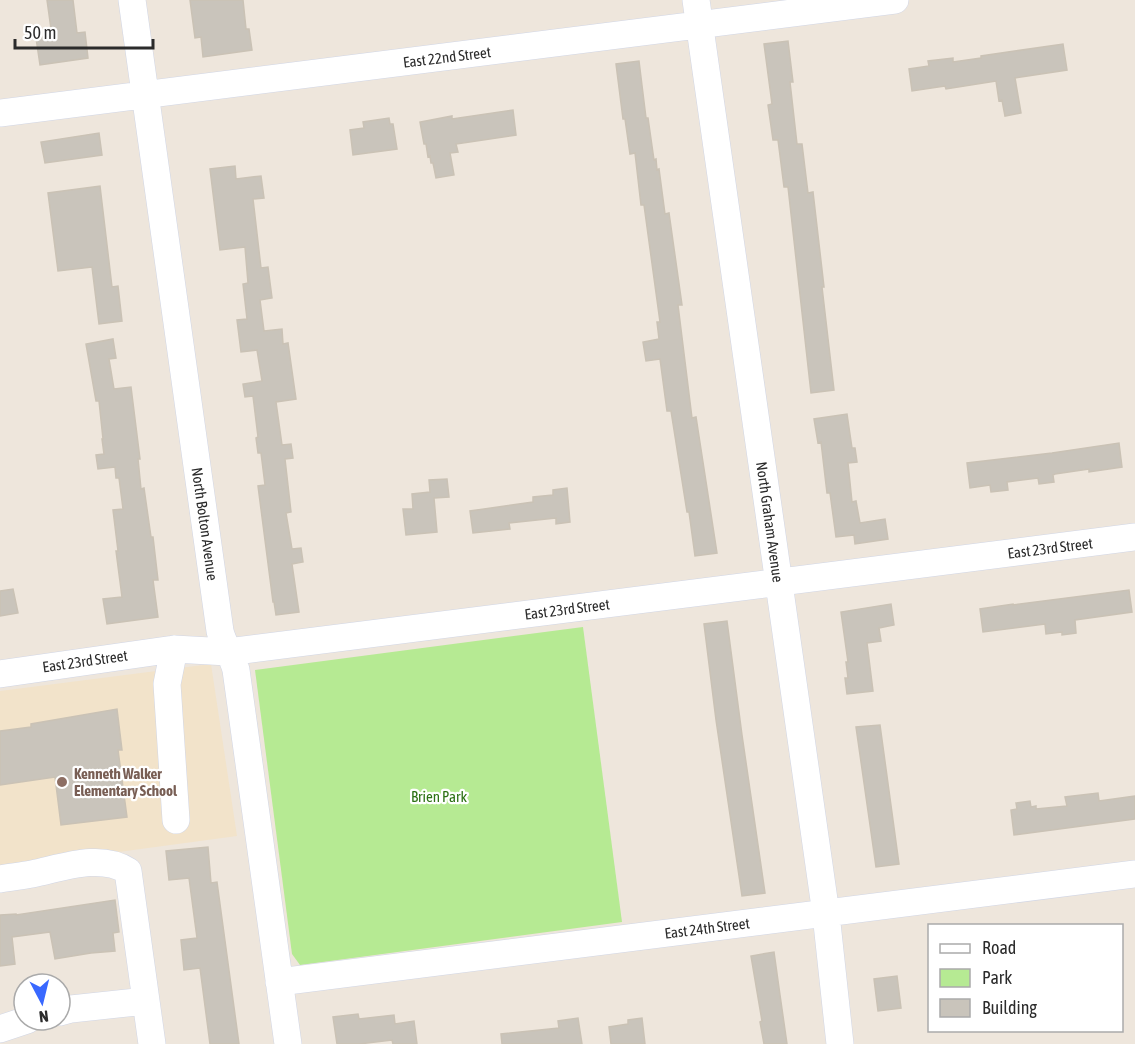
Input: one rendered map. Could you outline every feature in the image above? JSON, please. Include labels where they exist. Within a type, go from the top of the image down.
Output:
[{"type":"street","name":"North Bolton Avenue","points":[[132,0],[220,631],[236,670],[288,1044]]},
{"type":"street","name":"East 22nd Street","points":[[0,113],[146,94],[698,12],[895,0]]},
{"type":"street","name":"North Graham Avenue","points":[[698,12],[826,914],[840,1044]]},
{"type":"street","name":"East 23rd Street","points":[[0,674],[174,649],[228,652],[1135,537]]},
{"type":"street","points":[[174,649],[167,684],[176,820]]},
{"type":"street","points":[[145,653],[167,684]]},
{"type":"street","points":[[0,879],[85,863],[101,863],[122,867],[128,871],[152,1044]]},
{"type":"street","name":"East 24th Street","points":[[279,982],[1135,874]]},
{"type":"street","points":[[72,1010],[146,1001]]},
{"type":"shaded area","points":[[211,664],[237,836],[0,868],[0,691]]},
{"type":"green space","name":"Brien Park","points":[[583,627],[622,922],[300,965],[292,954],[255,670]]},
{"type":"building","points":[[47,0],[73,0],[77,33],[85,32],[88,58],[40,65],[36,38],[52,36]]},
{"type":"building","points":[[190,0],[243,0],[246,29],[249,29],[252,50],[203,57],[201,37],[195,38]]},
{"type":"building","points":[[788,41],[797,144],[802,144],[808,193],[813,192],[834,390],[811,393],[788,187],[784,187],[778,140],[773,140],[768,105],[772,104],[764,44]]},
{"type":"building","points":[[1063,44],[1067,70],[1015,78],[1021,113],[1005,116],[1002,100],[999,101],[996,81],[946,89],[945,86],[912,91],[909,69],[929,66],[928,61],[953,58],[953,62]]},
{"type":"building","points":[[639,61],[654,160],[656,159],[657,170],[659,169],[665,214],[669,213],[682,305],[678,305],[692,418],[696,417],[717,553],[695,556],[671,411],[667,411],[660,359],[646,361],[643,342],[659,339],[657,322],[660,322],[644,205],[641,205],[635,153],[630,154],[625,119],[623,119],[616,64]]},
{"type":"building","points":[[513,110],[516,135],[456,144],[458,152],[450,153],[454,175],[436,178],[433,163],[431,163],[430,156],[428,157],[426,144],[424,144],[420,122],[452,116],[452,119]]},
{"type":"building","points":[[389,118],[390,124],[393,124],[397,149],[353,155],[350,130],[364,128],[363,122]]},
{"type":"building","points":[[99,133],[102,155],[45,163],[41,142]]},
{"type":"building","points":[[235,166],[236,179],[261,176],[264,198],[253,199],[261,268],[268,267],[272,298],[260,300],[264,331],[282,329],[283,344],[288,343],[296,399],[276,402],[282,445],[291,444],[293,458],[285,459],[291,512],[286,513],[292,549],[301,548],[303,562],[292,564],[299,612],[276,615],[258,486],[265,485],[261,453],[258,453],[253,396],[245,397],[243,384],[262,381],[257,350],[241,352],[237,320],[247,319],[243,284],[248,283],[245,247],[220,250],[210,169]]},
{"type":"building","points":[[100,186],[112,287],[118,286],[122,321],[99,324],[92,267],[58,271],[48,193]]},
{"type":"building","points":[[113,339],[116,358],[109,359],[114,389],[131,387],[140,459],[138,459],[141,489],[144,488],[151,537],[153,537],[158,580],[153,580],[158,617],[107,624],[103,599],[122,597],[113,510],[123,509],[119,478],[116,478],[115,467],[98,469],[96,455],[104,454],[103,439],[99,401],[96,401],[86,344]]},
{"type":"building","points":[[847,414],[852,448],[855,448],[857,462],[848,463],[852,502],[856,501],[860,523],[885,519],[888,539],[855,544],[854,535],[836,537],[830,493],[827,493],[821,442],[818,443],[814,419]]},
{"type":"building","points":[[1119,443],[1122,467],[1055,474],[1053,475],[1054,482],[1039,484],[1038,478],[1007,482],[1008,490],[991,492],[990,485],[970,488],[967,463]]},
{"type":"building","points":[[447,479],[449,497],[434,498],[437,532],[406,535],[403,509],[413,509],[412,494],[430,492],[429,480]]},
{"type":"building","points":[[567,488],[570,522],[556,524],[556,518],[509,523],[510,529],[473,533],[470,511],[533,502],[533,497],[553,495],[553,490]]},
{"type":"building","points":[[13,589],[18,613],[0,616],[0,591]]},
{"type":"building","points":[[1129,590],[1132,612],[1075,620],[1076,633],[1046,634],[1045,624],[983,632],[980,609]]},
{"type":"building","points":[[891,604],[894,625],[879,628],[881,641],[867,643],[873,691],[847,694],[845,678],[848,678],[846,662],[848,662],[841,612]]},
{"type":"building","points":[[727,621],[765,893],[742,896],[704,624]]},
{"type":"building","points":[[117,709],[122,750],[118,750],[127,817],[61,825],[55,777],[0,785],[0,731]]},
{"type":"building","points":[[880,725],[899,864],[876,867],[856,727]]},
{"type":"building","points":[[1098,793],[1099,801],[1135,796],[1135,819],[1014,835],[1011,810],[1017,809],[1016,803],[1030,801],[1031,807],[1036,806],[1036,809],[1067,806],[1065,797]]},
{"type":"building","points":[[208,847],[211,883],[217,882],[239,1044],[210,1044],[200,968],[184,970],[181,940],[197,938],[189,878],[169,880],[166,851]]},
{"type":"building","points":[[115,900],[119,932],[113,933],[115,951],[55,959],[50,932],[12,937],[15,964],[0,966],[0,915],[16,915]]},
{"type":"building","points":[[774,952],[787,1044],[764,1044],[760,1022],[762,1021],[751,956]]},
{"type":"building","points":[[897,976],[901,1008],[878,1011],[874,979]]},
{"type":"building","points":[[358,1014],[359,1019],[394,1015],[395,1024],[414,1021],[417,1044],[393,1044],[392,1040],[337,1044],[333,1017]]},
{"type":"building","points":[[578,1018],[582,1044],[502,1044],[501,1034],[559,1028],[558,1021]]},
{"type":"building","points":[[642,1018],[645,1044],[611,1044],[609,1027],[628,1024],[628,1020]]},
{"type":"place","name":"Kenneth Walker Elementary School","points":[[62,782]]}]
